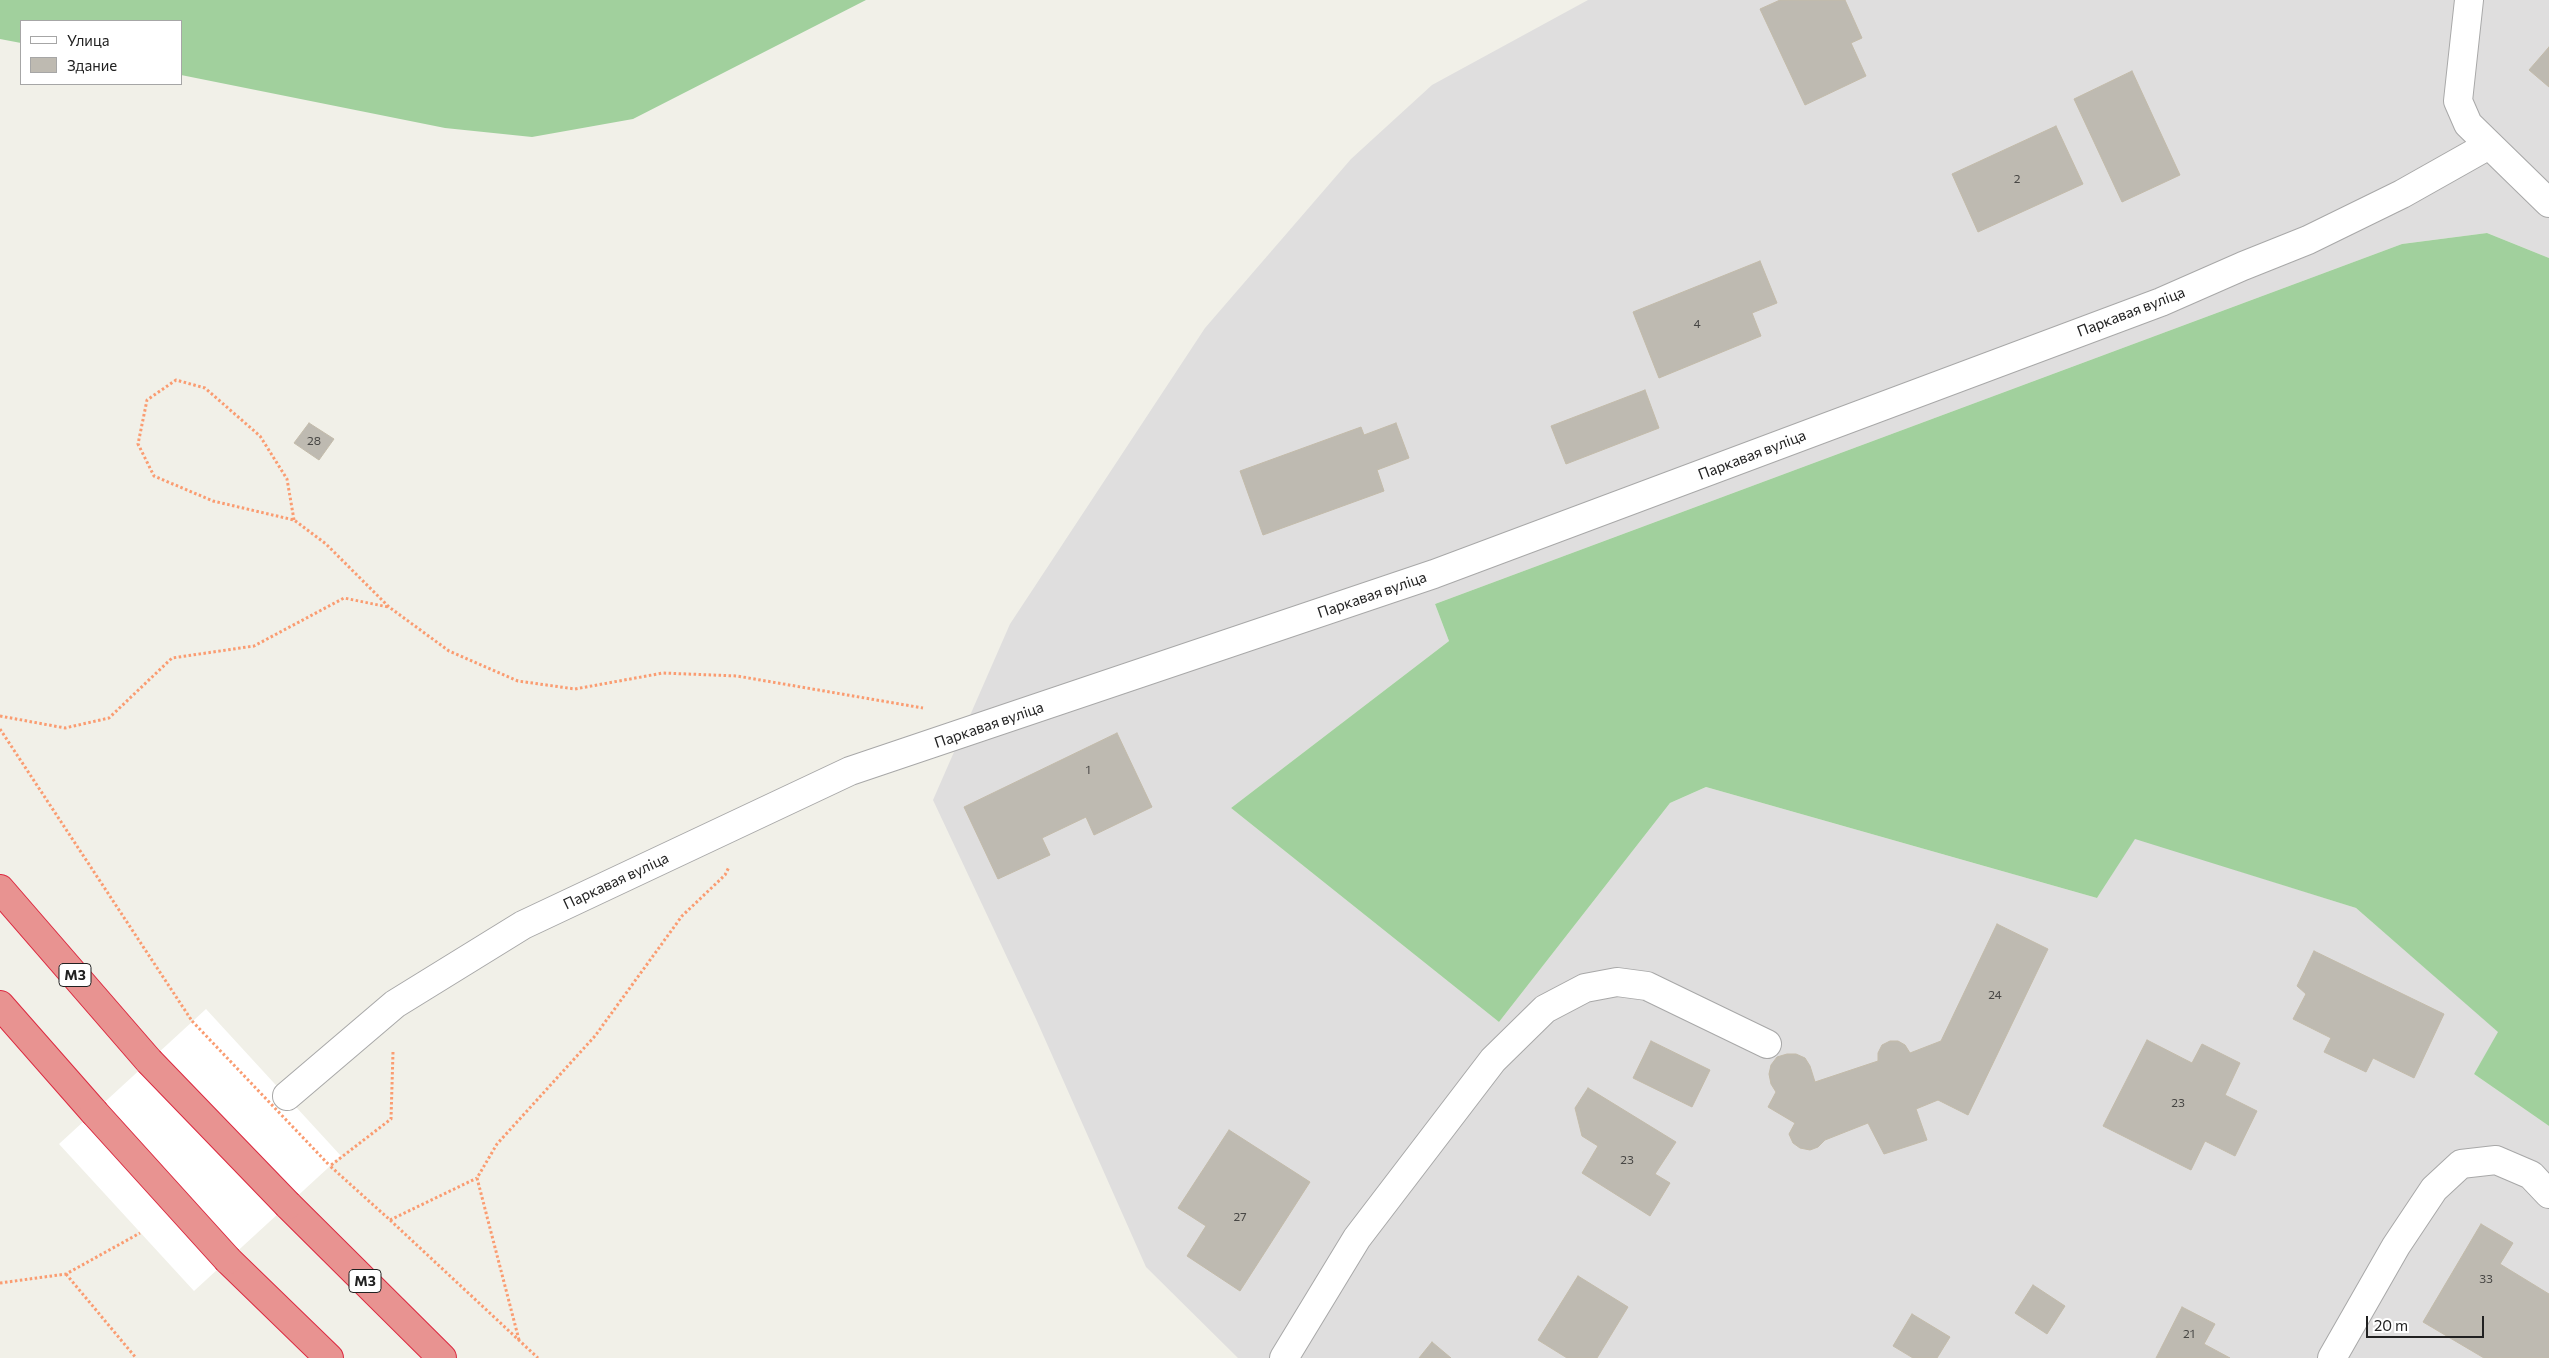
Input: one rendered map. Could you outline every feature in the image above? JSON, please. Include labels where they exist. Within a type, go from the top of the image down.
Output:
[{"type":"highway","name":"М3","points":[[0,889],[149,1061],[288,1205],[442,1358]]},
{"type":"highway","points":[[0,1005],[228,1260],[329,1358]]},
{"type":"street","points":[[2469,0],[2458,101],[2468,124],[2549,203]]},
{"type":"street","name":"Паркавая вуліца","points":[[287,1096],[395,1004],[523,925],[850,771],[1434,574],[2161,302],[2308,240],[2402,194],[2489,145]]},
{"type":"street","points":[[1284,1358],[1357,1238],[1493,1060],[1545,1009],[1584,988],[1617,982],[1647,986],[1767,1044]]},
{"type":"street","points":[[2332,1358],[2396,1246],[2434,1189],[2461,1164],[2496,1160],[2531,1176],[2549,1194]]},
{"type":"path","points":[[294,520],[287,479],[260,436],[205,388],[176,380],[147,400],[138,444],[154,476],[213,501],[294,520],[326,544],[389,607],[449,651],[518,681],[575,689],[663,673],[738,676],[932,709]]},
{"type":"path","points":[[0,716],[66,728],[109,718],[172,658],[254,646],[344,598],[389,607]]},
{"type":"path","points":[[0,729],[192,1022],[330,1166],[538,1358]]},
{"type":"path","points":[[390,1220],[477,1178],[497,1144],[595,1036],[682,916],[725,875],[754,816]]},
{"type":"path","points":[[330,1166],[391,1120],[395,1004]]},
{"type":"path","points":[[477,1178],[519,1340]]},
{"type":"path","points":[[0,1283],[66,1274],[140,1233]]},
{"type":"path","points":[[66,1274],[136,1358]]},
{"type":"shaded area","points":[[1588,0],[2549,0],[2549,258],[2487,233],[2402,244],[1435,604],[1449,641],[1231,808],[1499,1022],[1670,803],[1706,787],[2097,898],[2135,838],[2356,908],[2499,1032],[2474,1074],[2549,1126],[2549,1358],[1238,1358],[1146,1267],[1036,1019],[933,800],[1010,624],[1205,328],[1351,159],[1432,85]]},
{"type":"green space","points":[[0,0],[866,0],[633,119],[532,137],[445,128],[182,75],[182,20],[20,20],[20,43],[0,39]]},
{"type":"green space","points":[[2487,233],[2549,258],[2549,1126],[2474,1074],[2498,1032],[2356,908],[2135,839],[2097,898],[1706,787],[1670,803],[1499,1022],[1231,808],[1449,641],[1435,604],[2402,244]]},
{"type":"pier","points":[[206,1009],[341,1156],[194,1291],[59,1144]]},
{"type":"building","points":[[1780,0],[1845,0],[1862,38],[1851,43],[1866,76],[1805,105],[1760,9]]},
{"type":"building","points":[[2549,47],[2549,87],[2529,70]]},
{"type":"building","points":[[2132,71],[2180,175],[2122,202],[2074,99]]},
{"type":"building","points":[[2056,126],[2083,184],[1978,232],[1952,174]]},
{"type":"building","points":[[1760,261],[1777,303],[1752,313],[1761,336],[1659,378],[1633,312]]},
{"type":"building","points":[[1645,390],[1659,428],[1566,464],[1551,426]]},
{"type":"building","points":[[309,423],[334,439],[319,460],[294,443]]},
{"type":"building","points":[[1396,423],[1409,458],[1377,470],[1384,491],[1263,535],[1240,471],[1361,427],[1364,435]]},
{"type":"building","points":[[1117,733],[1152,807],[1094,835],[1086,817],[1042,838],[1050,855],[998,879],[964,807]]},
{"type":"building","points":[[1997,924],[2048,949],[1968,1115],[1938,1100],[1916,1109],[1927,1140],[1884,1154],[1868,1123],[1825,1140],[1818,1147],[1810,1150],[1800,1148],[1793,1143],[1789,1134],[1795,1123],[1768,1107],[1776,1092],[1771,1084],[1769,1074],[1771,1065],[1777,1057],[1796,1054],[1805,1058],[1810,1066],[1815,1082],[1878,1061],[1878,1053],[1882,1045],[1890,1041],[1898,1041],[1905,1045],[1910,1053],[1941,1041]]},
{"type":"building","points":[[2314,951],[2444,1014],[2414,1078],[2373,1058],[2366,1072],[2324,1052],[2331,1038],[2293,1019],[2306,994],[2297,986]]},
{"type":"building","points":[[2147,1040],[2192,1063],[2202,1044],[2240,1063],[2225,1095],[2257,1111],[2235,1156],[2205,1141],[2191,1170],[2103,1126]]},
{"type":"building","points":[[1651,1041],[1710,1070],[1692,1107],[1633,1078]]},
{"type":"building","points":[[1588,1088],[1676,1142],[1655,1174],[1670,1183],[1650,1216],[1582,1173],[1598,1146],[1582,1136],[1575,1108]]},
{"type":"building","points":[[1229,1130],[1310,1182],[1240,1291],[1187,1256],[1206,1226],[1178,1208]]},
{"type":"building","points":[[2481,1224],[2513,1243],[2500,1264],[2549,1294],[2549,1358],[2484,1358],[2423,1322]]},
{"type":"building","points":[[1578,1276],[1628,1307],[1597,1358],[1567,1358],[1538,1340]]},
{"type":"building","points":[[2033,1285],[2065,1306],[2047,1334],[2015,1313]]},
{"type":"building","points":[[2182,1307],[2215,1324],[2204,1344],[2230,1358],[2156,1358]]},
{"type":"building","points":[[1912,1314],[1950,1337],[1937,1358],[1913,1358],[1893,1346]]},
{"type":"building","points":[[1432,1342],[1451,1358],[1419,1358]]}]
